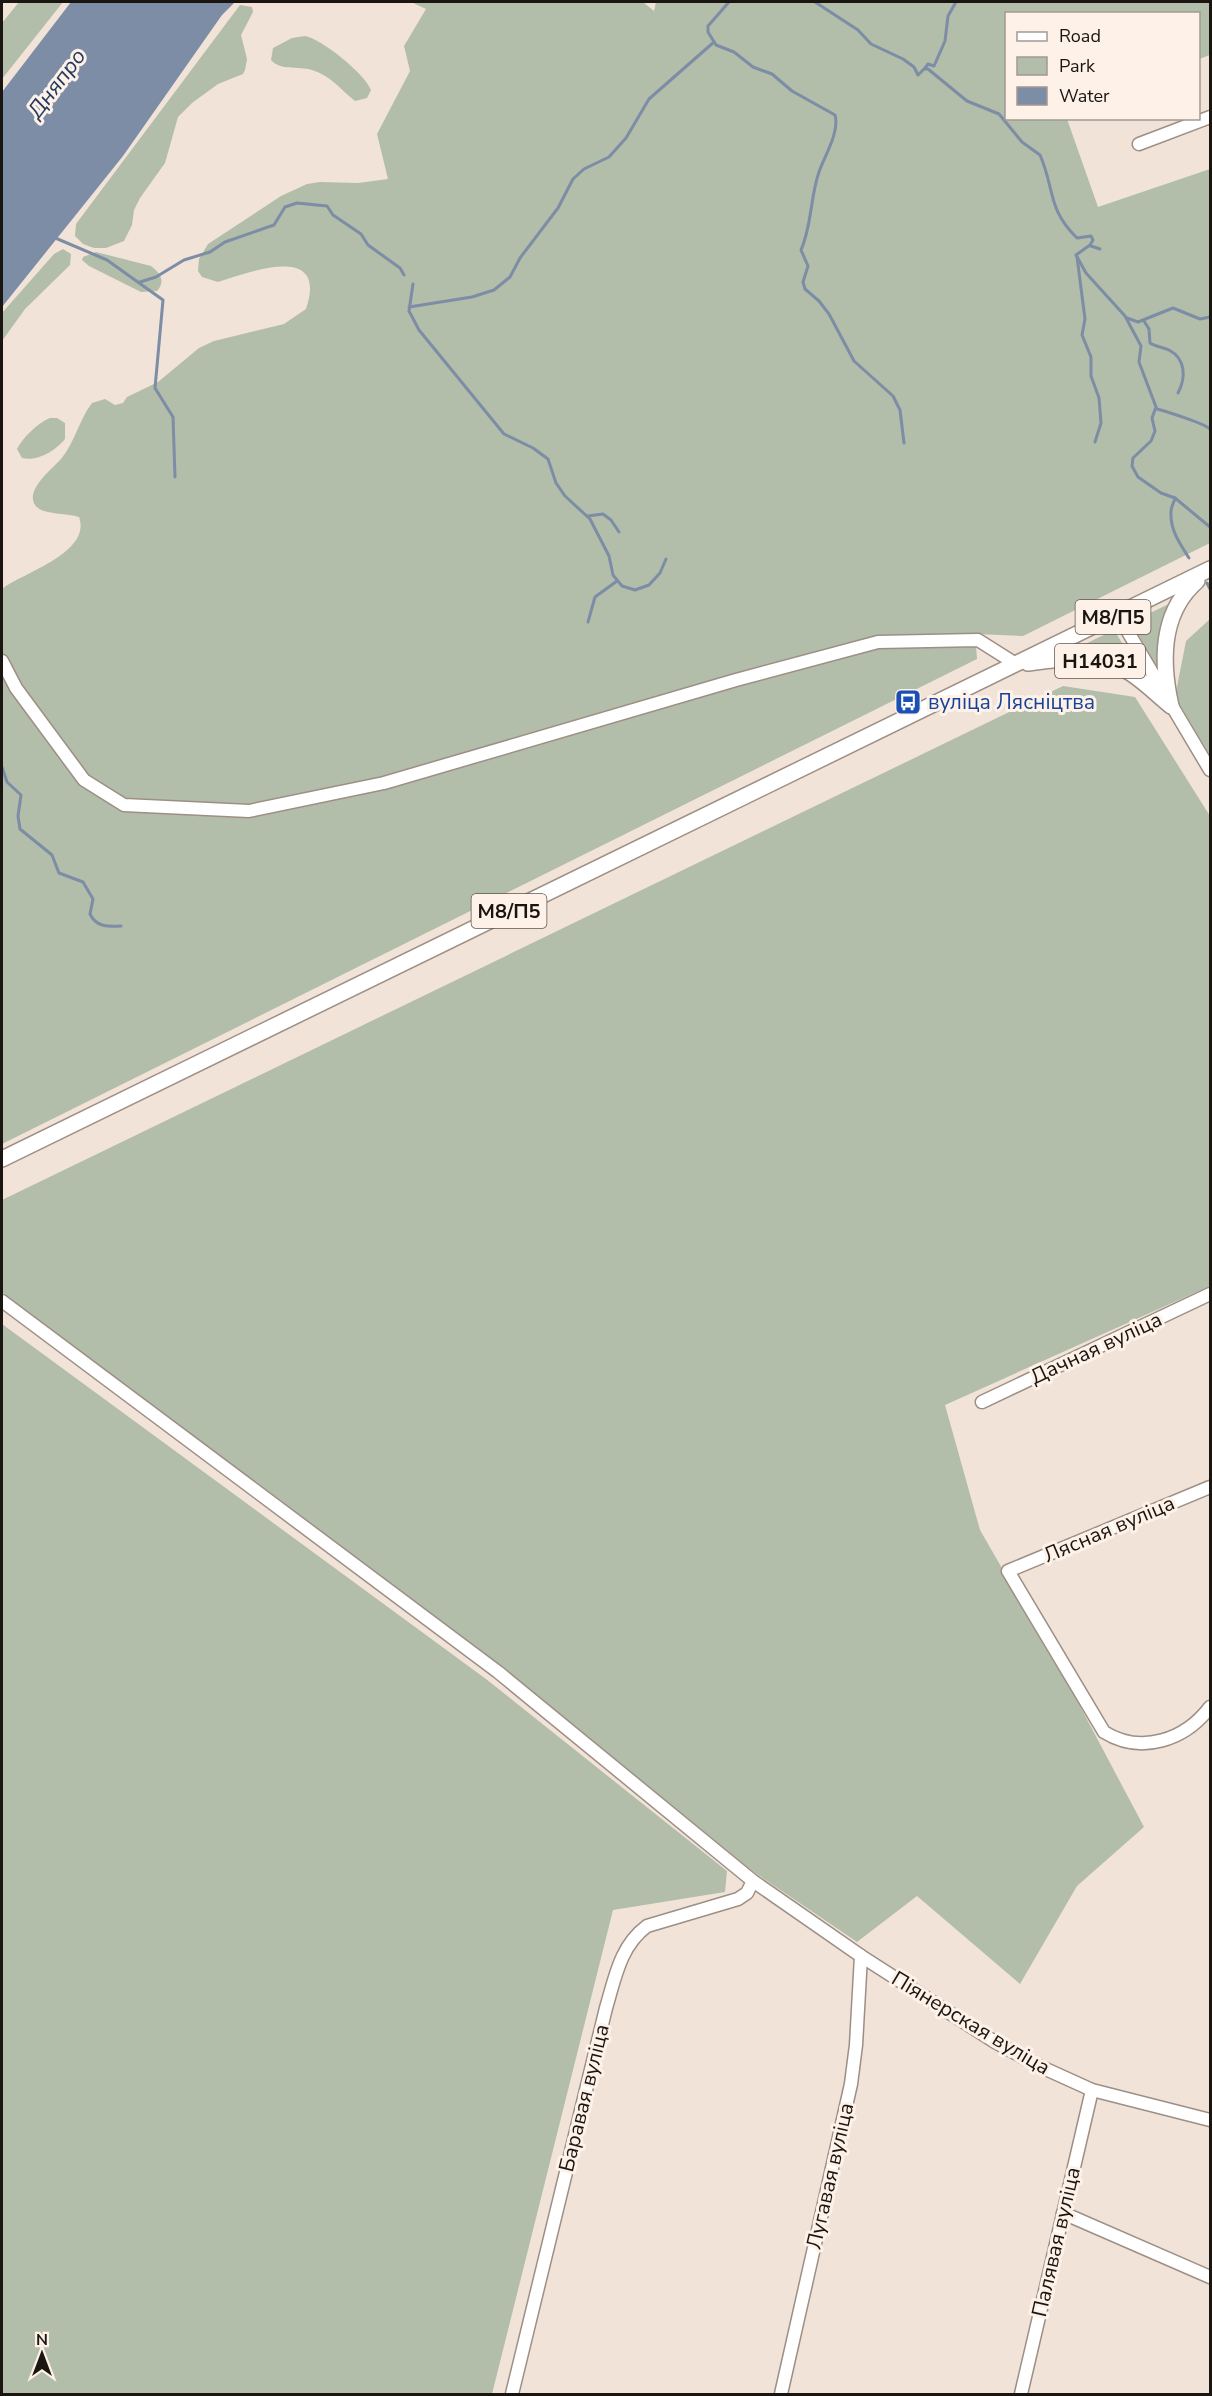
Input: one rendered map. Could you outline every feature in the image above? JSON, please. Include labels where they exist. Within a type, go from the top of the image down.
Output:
[{"type":"main road","name":"М8/П5","points":[[2,1159],[1210,569]]},
{"type":"main road","name":"Н14031","points":[[1171,706],[1163,658],[1167,632],[1186,590],[1210,569]]},
{"type":"main road","name":"Н14031","points":[[1016,664],[1075,658],[1108,663],[1125,669],[1171,706]]},
{"type":"street","points":[[1139,144],[1210,117]]},
{"type":"street","name":"Н14031","points":[[1118,615],[1210,770]]},
{"type":"street","points":[[2,661],[16,688],[84,780],[124,805],[249,811],[384,783],[736,680],[878,642],[978,640],[1016,664]]},
{"type":"street","name":"Дачная вуліца","points":[[981,1402],[1210,1294]]},
{"type":"street","name":"Піянерская вуліца","points":[[2,1301],[498,1672],[753,1881],[861,1956],[995,2042],[1039,2066],[1092,2090],[1210,2120]]},
{"type":"street","name":"Лясная вуліца","points":[[1210,1487],[1008,1571],[1104,1732],[1127,1742],[1156,1742],[1189,1729],[1210,1707]]},
{"type":"street","name":"Баравая вуліца","points":[[512,2394],[603,2019],[622,1957],[636,1934],[647,1926],[738,1899],[747,1893],[753,1881]]},
{"type":"street","name":"Лугавая вуліца","points":[[781,2394],[851,2084],[856,2045],[861,1956]]},
{"type":"street","name":"Палявая вуліца","points":[[1021,2394],[1092,2090]]},
{"type":"street","points":[[1063,2213],[1210,2277]]},
{"type":"green space","points":[[19,2],[63,2],[2,79],[2,23]]},
{"type":"green space","points":[[411,2],[643,2],[654,11],[656,2],[1210,2],[1210,55],[1200,59],[1200,12],[1005,12],[1005,120],[1067,120],[1098,207],[1210,169],[1210,543],[1023,636],[975,634],[977,659],[2,1144],[2,589],[66,551],[75,541],[80,530],[79,517],[43,511],[35,505],[33,499],[36,486],[66,452],[92,403],[105,399],[115,405],[123,403],[127,397],[158,382],[199,348],[214,341],[284,324],[306,309],[310,288],[306,275],[296,268],[265,269],[218,282],[202,277],[198,271],[199,259],[208,244],[281,196],[307,184],[358,183],[388,179],[377,134],[410,71],[404,46],[426,9]]},
{"type":"green space","points":[[240,5],[252,7],[253,12],[241,35],[247,59],[243,74],[218,84],[192,103],[178,117],[165,163],[140,198],[134,210],[132,225],[124,241],[106,248],[94,248],[83,244],[75,236],[76,224]]},
{"type":"green space","points":[[305,36],[322,43],[361,75],[371,90],[367,98],[355,101],[330,79],[319,73],[307,69],[280,66],[271,60],[273,48],[292,38]]},
{"type":"green space","points":[[63,249],[71,254],[70,265],[25,309],[2,341],[2,313],[54,254]]},
{"type":"green space","points":[[96,252],[151,266],[161,277],[160,287],[157,291],[141,292],[89,266],[82,260],[83,257]]},
{"type":"green space","points":[[50,418],[57,418],[65,423],[65,439],[57,447],[40,457],[22,458],[17,449],[20,444],[36,427]]},
{"type":"green space","points":[[1171,603],[1161,628],[1157,667],[1131,622]]},
{"type":"green space","points":[[1210,619],[1210,756],[1175,697],[1186,641]]},
{"type":"green space","points":[[1114,630],[1138,669],[1075,649]]},
{"type":"green space","points":[[1063,686],[1135,697],[1210,816],[1210,1286],[945,1405],[980,1530],[1064,1676],[1144,1827],[1077,1886],[1020,1984],[917,1896],[857,1942],[751,1870],[507,1671],[2,1292],[2,1200]]},
{"type":"green space","points":[[2,1324],[486,1679],[727,1871],[725,1892],[613,1910],[492,2394],[2,2394]]},
{"type":"water","name":"Дняпро","points":[[71,2],[235,2],[222,15],[123,156],[2,307],[2,92]]},
{"type":"waterway","points":[[729,2],[708,26],[708,32],[716,45],[734,52],[753,67],[772,74],[792,91],[835,115],[833,137],[816,182],[805,241],[801,250],[808,266],[803,282],[805,289],[829,314],[854,361],[893,396],[900,410],[904,443]]},
{"type":"waterway","points":[[815,2],[858,30],[871,44],[903,59],[914,67],[918,75],[924,69],[928,69],[967,101],[999,114],[1022,142],[1040,155],[1056,208],[1067,228],[1077,238],[1091,236],[1093,240],[1076,255],[1086,273],[1125,316],[1141,346],[1139,362],[1156,407],[1152,418],[1155,431],[1151,441],[1133,458],[1132,466],[1138,477],[1161,493],[1175,498],[1171,510],[1172,525],[1189,558]]},
{"type":"waterway","points":[[925,68],[928,64],[934,66],[945,41],[948,16],[956,2]]},
{"type":"waterway","points":[[409,307],[472,297],[494,290],[510,277],[520,258],[558,208],[573,179],[584,169],[609,157],[626,138],[649,99],[714,42]]},
{"type":"waterway","points":[[140,282],[156,277],[184,260],[210,252],[225,242],[274,225],[285,207],[297,203],[327,206],[333,215],[361,234],[368,245],[400,268],[404,275]]},
{"type":"waterway","points":[[53,237],[107,260],[163,300],[155,388],[173,417],[175,477]]},
{"type":"waterway","points":[[1091,246],[1100,249]]},
{"type":"waterway","points":[[1077,257],[1085,319],[1082,335],[1091,357],[1091,376],[1099,398],[1101,423],[1095,442]]},
{"type":"waterway","points":[[413,284],[409,311],[419,330],[504,434],[533,448],[548,459],[556,483],[565,496],[590,519],[609,556],[613,575],[622,586],[635,590],[649,585],[660,573],[666,559]]},
{"type":"waterway","points":[[1127,318],[1138,322],[1173,308],[1200,319],[1210,317]]},
{"type":"waterway","points":[[1144,321],[1149,329],[1150,343],[1169,350],[1179,358],[1183,375],[1178,393]]},
{"type":"waterway","points":[[1157,409],[1210,429]]},
{"type":"waterway","points":[[1175,498],[1210,527]]},
{"type":"waterway","points":[[588,516],[603,514],[611,520],[619,532]]},
{"type":"waterway","points":[[588,622],[595,597],[617,581]]},
{"type":"waterway","points":[[1207,583],[1210,589]]},
{"type":"waterway","points":[[2,767],[7,782],[21,795],[18,816],[20,829],[52,855],[59,873],[83,882],[93,899],[90,914],[96,922],[107,926],[121,926]]},
{"type":"place","name":"вуліца Лясніцтва","points":[[908,702]]}]
